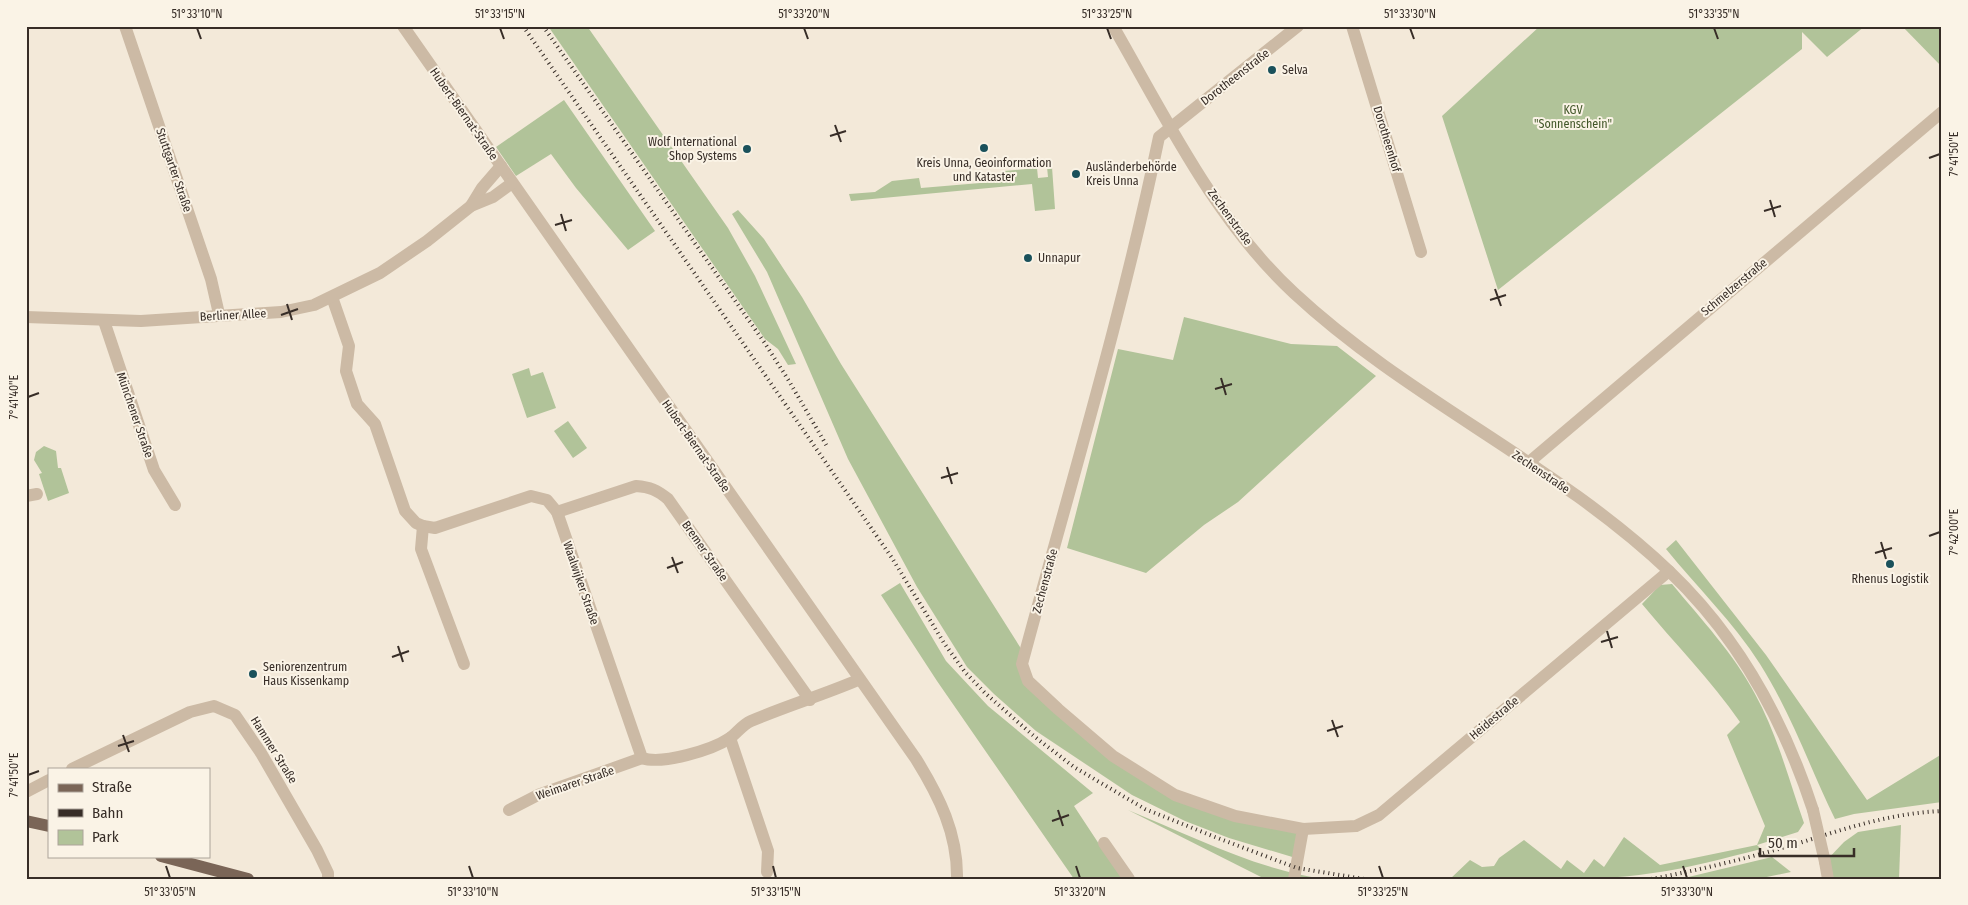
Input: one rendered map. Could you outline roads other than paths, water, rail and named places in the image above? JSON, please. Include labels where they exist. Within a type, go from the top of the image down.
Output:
[{"type":"main road","points":[[26,821],[48,826]]},
{"type":"main road","points":[[169,858],[248,879]]},
{"type":"street","name":"Stuttgarter Straße","points":[[125,26],[211,279],[219,314]]},
{"type":"street","name":"Hubert-Biernat-Straße","points":[[403,26],[934,788],[946,812],[954,841],[957,879]]},
{"type":"street","name":"Zechenstraße","points":[[1113,26],[1170,126],[1224,211],[1260,257],[1291,290],[1356,345],[1609,520],[1669,571],[1716,625],[1763,690],[1788,743],[1813,810],[1828,879]]},
{"type":"street","name":"Dorotheenstraße","points":[[1170,126],[1298,26]]},
{"type":"street","name":"Dorotheenhof","points":[[1352,26],[1422,252]]},
{"type":"street","name":"Schmelzerstraße","points":[[1528,463],[1942,112]]},
{"type":"street","name":"Zechenstraße","points":[[1170,126],[1159,137],[1112,336],[1022,664],[1028,681],[1071,721],[1113,756],[1175,795],[1235,816],[1303,829]]},
{"type":"street","name":"Berliner Allee","points":[[471,206],[482,188],[501,166]]},
{"type":"street","name":"Berliner Allee","points":[[26,317],[104,321],[181,319],[219,314],[291,311],[332,297],[385,270],[427,241],[471,206],[492,197],[512,183]]},
{"type":"street","points":[[332,297],[349,346],[346,371],[357,404],[375,424],[405,511],[422,526],[435,528],[531,496],[547,500],[556,512]]},
{"type":"street","name":"Münchener Straße","points":[[104,321],[154,470],[175,505]]},
{"type":"street","name":"Bremer Straße","points":[[556,512],[636,486],[658,490],[668,499],[810,700]]},
{"type":"street","name":"Waalwijker Straße","points":[[556,512],[642,758]]},
{"type":"street","points":[[422,526],[421,549],[464,664]]},
{"type":"street","name":"Heidestraße","points":[[1303,829],[1356,826],[1379,815],[1669,571]]},
{"type":"street","points":[[642,758],[659,761],[676,758],[730,738],[749,722],[858,680]]},
{"type":"street","name":"Hammer Straße","points":[[74,768],[190,712],[214,706],[235,715],[261,753],[317,850],[328,873],[328,879]]},
{"type":"street","points":[[730,738],[768,851],[767,872]]},
{"type":"street","name":"Weimarer Straße","points":[[509,810],[538,795],[642,758]]},
{"type":"street","points":[[26,792],[48,781]]},
{"type":"street","points":[[1294,879],[1303,829]]},
{"type":"street","points":[[1104,843],[1129,879]]},
{"type":"railway","points":[[523,26],[892,558],[944,643],[965,672],[985,693],[1035,737],[1074,767],[1145,809],[1297,868],[1364,879]]},
{"type":"railway","points":[[543,26],[764,342],[828,448]]},
{"type":"railway","points":[[1651,879],[1742,859],[1886,818],[1942,811]]},
{"type":"place","name":"Selva","points":[[1272,70]]},
{"type":"place","name":"Kreis Unna, Geoinformation und Kataster","points":[[984,148]]},
{"type":"place","name":"Wolf International Shop Systems","points":[[747,149]]},
{"type":"place","name":"Ausländerbehörde Kreis Unna","points":[[1076,174]]},
{"type":"place","name":"Unnapur","points":[[1028,258]]},
{"type":"place","name":"Rhenus Logistik","points":[[1890,564]]},
{"type":"place","name":"Seniorenzentrum Haus Kissenkamp","points":[[253,674]]},
{"type":"park label","name":"KGV \"Sonnenschein\"","points":[[1573,117]]}]
